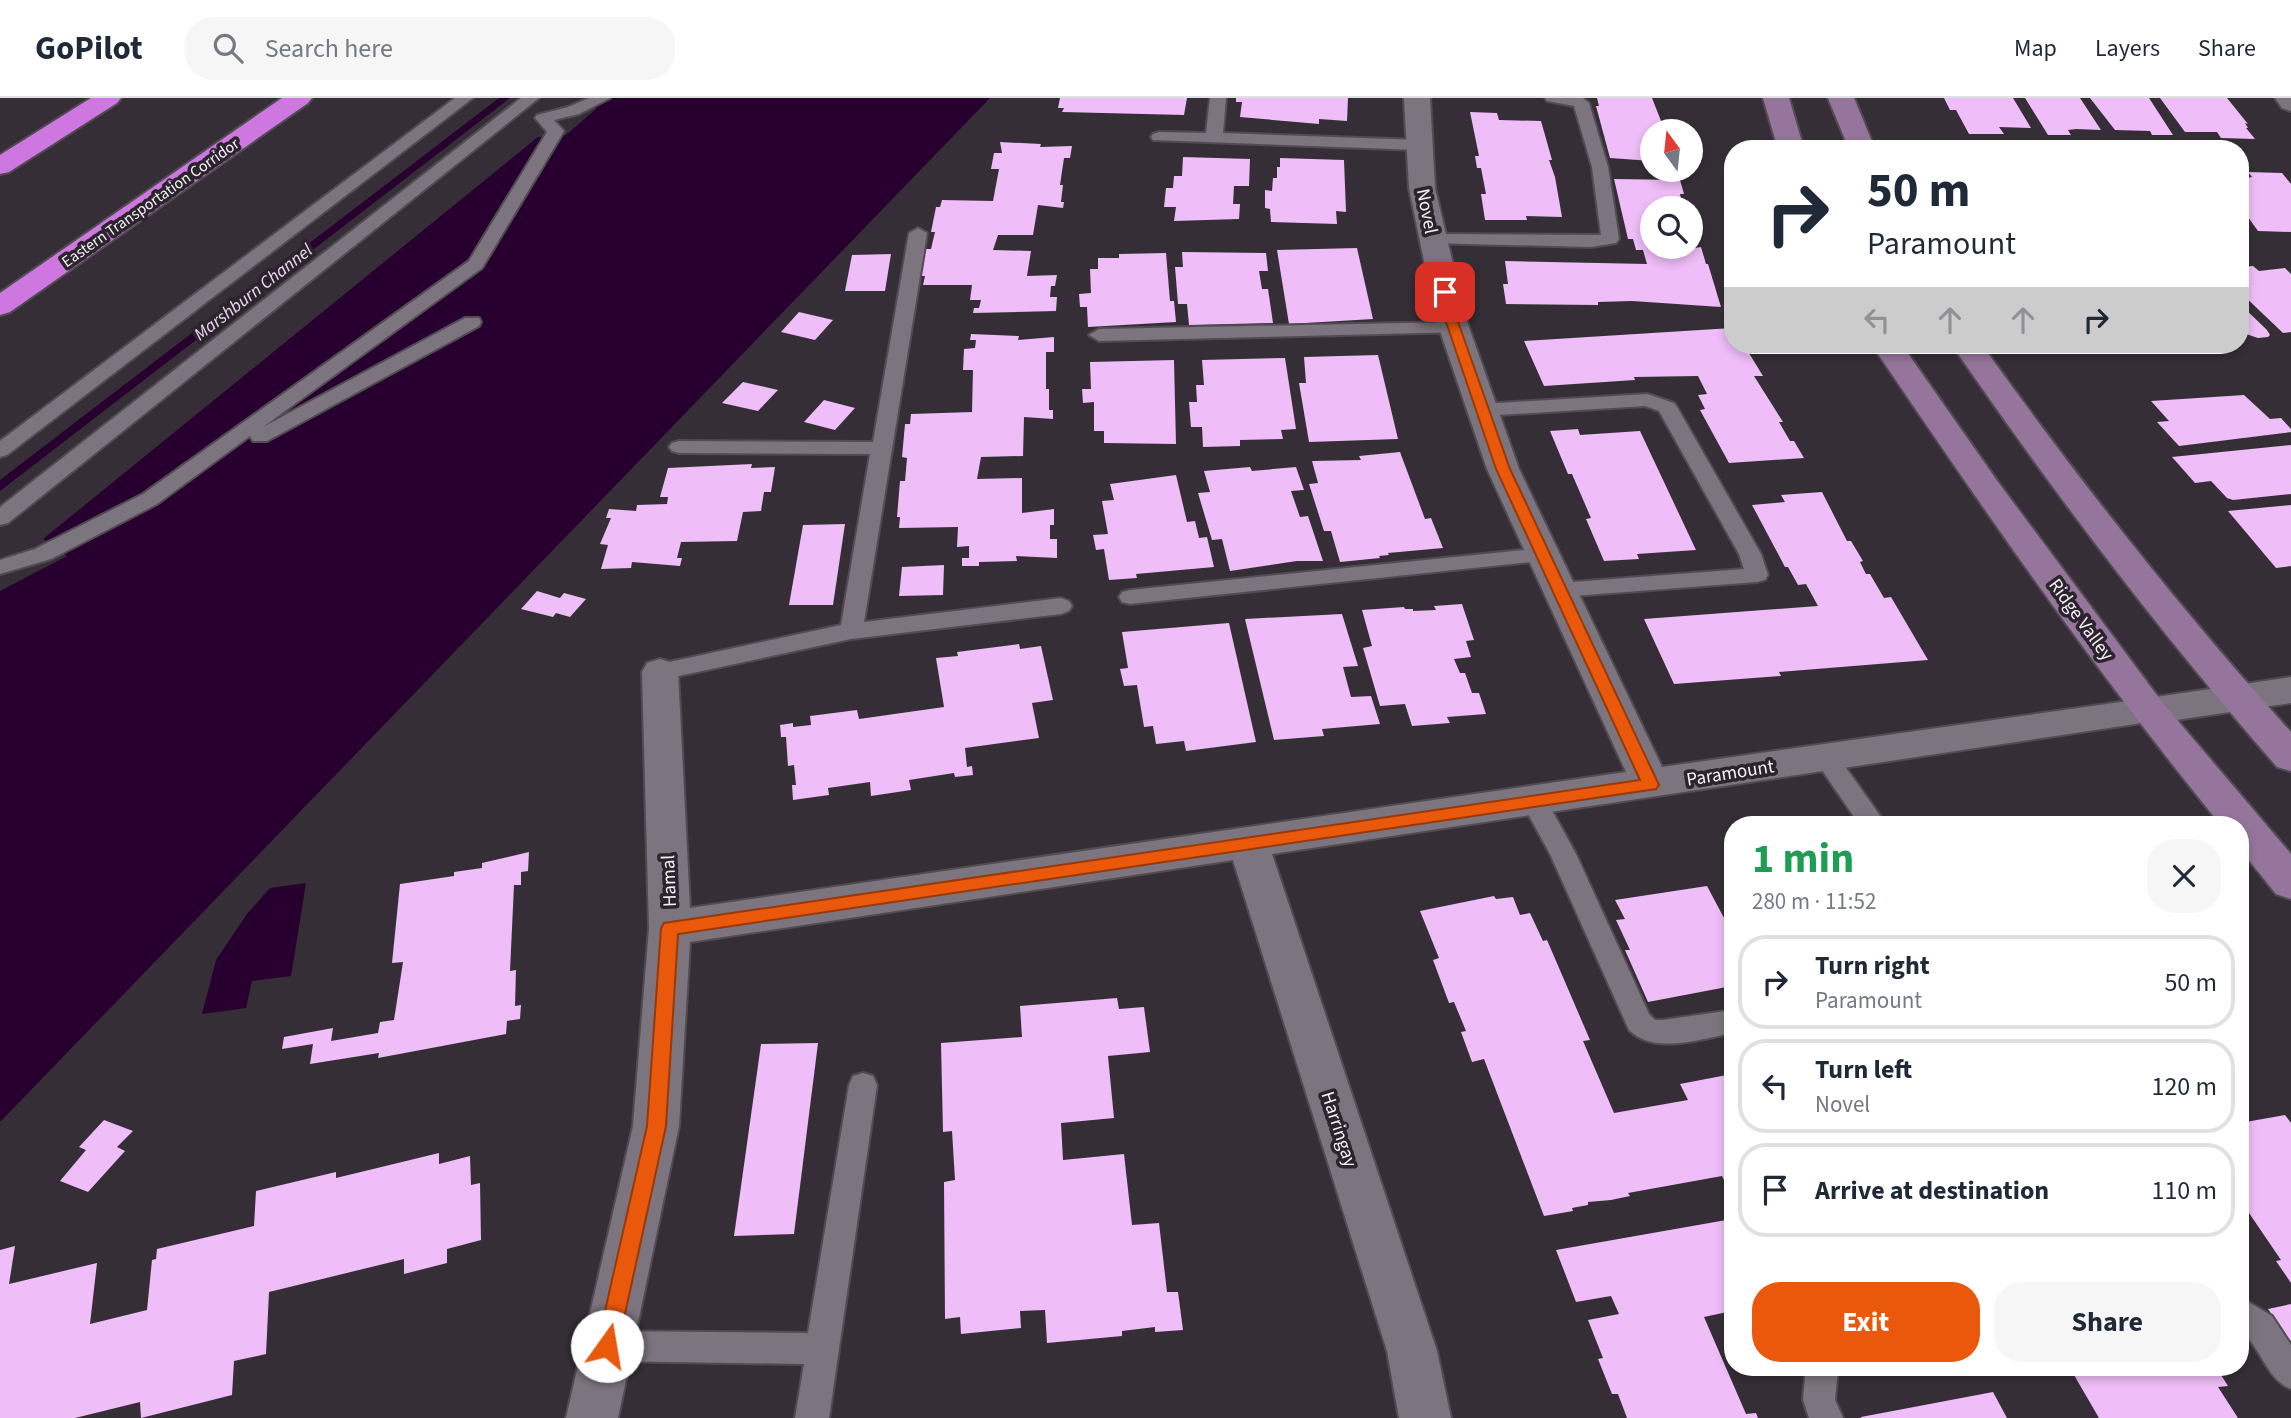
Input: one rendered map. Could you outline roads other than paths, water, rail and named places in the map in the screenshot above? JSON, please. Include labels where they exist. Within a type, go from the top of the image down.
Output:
[{"type":"highway","points":[[0,166],[108,98]]},
{"type":"highway","name":"Eastern Transportation Corridor","points":[[0,306],[299,98]]},
{"type":"main road","points":[[1776,98],[1788,140]]},
{"type":"main road","points":[[1841,98],[1858,140]]},
{"type":"main road","name":"Ridge Valley","points":[[1892,354],[1986,489],[2149,711],[2236,816]]},
{"type":"main road","points":[[1973,354],[2075,497],[2239,699],[2291,757]]},
{"type":"main road","name":"Ridge Valley","points":[[2249,832],[2291,883]]},
{"type":"street","name":"Novel","points":[[1417,98],[1422,188],[1455,328],[1482,410],[1503,469],[1651,785]]},
{"type":"street","points":[[2288,98],[2291,103]]},
{"type":"street","name":"Hamal","points":[[592,1418],[656,1126],[670,928],[660,672]]},
{"type":"street","name":"Paramount","points":[[670,928],[2291,690]]},
{"type":"street","name":"Harringay","points":[[1248,843],[1412,1351],[1425,1418]]},
{"type":"lane","points":[[0,452],[465,98]]},
{"type":"lane","points":[[0,517],[531,98]]},
{"type":"lane","points":[[0,567],[43,554],[150,499],[476,264],[556,131],[543,118],[573,111],[602,98]]},
{"type":"lane","points":[[1214,138],[1218,98]]},
{"type":"lane","points":[[1433,239],[1591,242],[1610,239],[1600,167],[1581,103],[1569,98],[1553,98]]},
{"type":"lane","points":[[1159,137],[1420,145]]},
{"type":"lane","points":[[851,631],[918,233]]},
{"type":"lane","points":[[169,486],[472,322]]},
{"type":"lane","points":[[1099,335],[1455,328]]},
{"type":"lane","points":[[1482,410],[1647,400],[1667,407],[1750,554],[1757,575],[1559,590]]},
{"type":"lane","points":[[679,447],[881,448]]},
{"type":"lane","points":[[1130,597],[1542,555]]},
{"type":"lane","points":[[660,672],[851,631],[1061,606]]},
{"type":"lane","points":[[1825,757],[1867,816]]},
{"type":"lane","points":[[1534,801],[1563,854],[1639,1022],[1648,1031],[1663,1032],[1724,1022]]},
{"type":"lane","points":[[812,1418],[863,1085]]},
{"type":"lane","points":[[2249,1318],[2261,1327],[2291,1373]]},
{"type":"lane","points":[[607,1346],[822,1349]]},
{"type":"lane","points":[[1821,1376],[1819,1400],[1826,1418]]},
{"type":"waterway","name":"Marshburn Channel","points":[[0,487],[505,98]]}]
